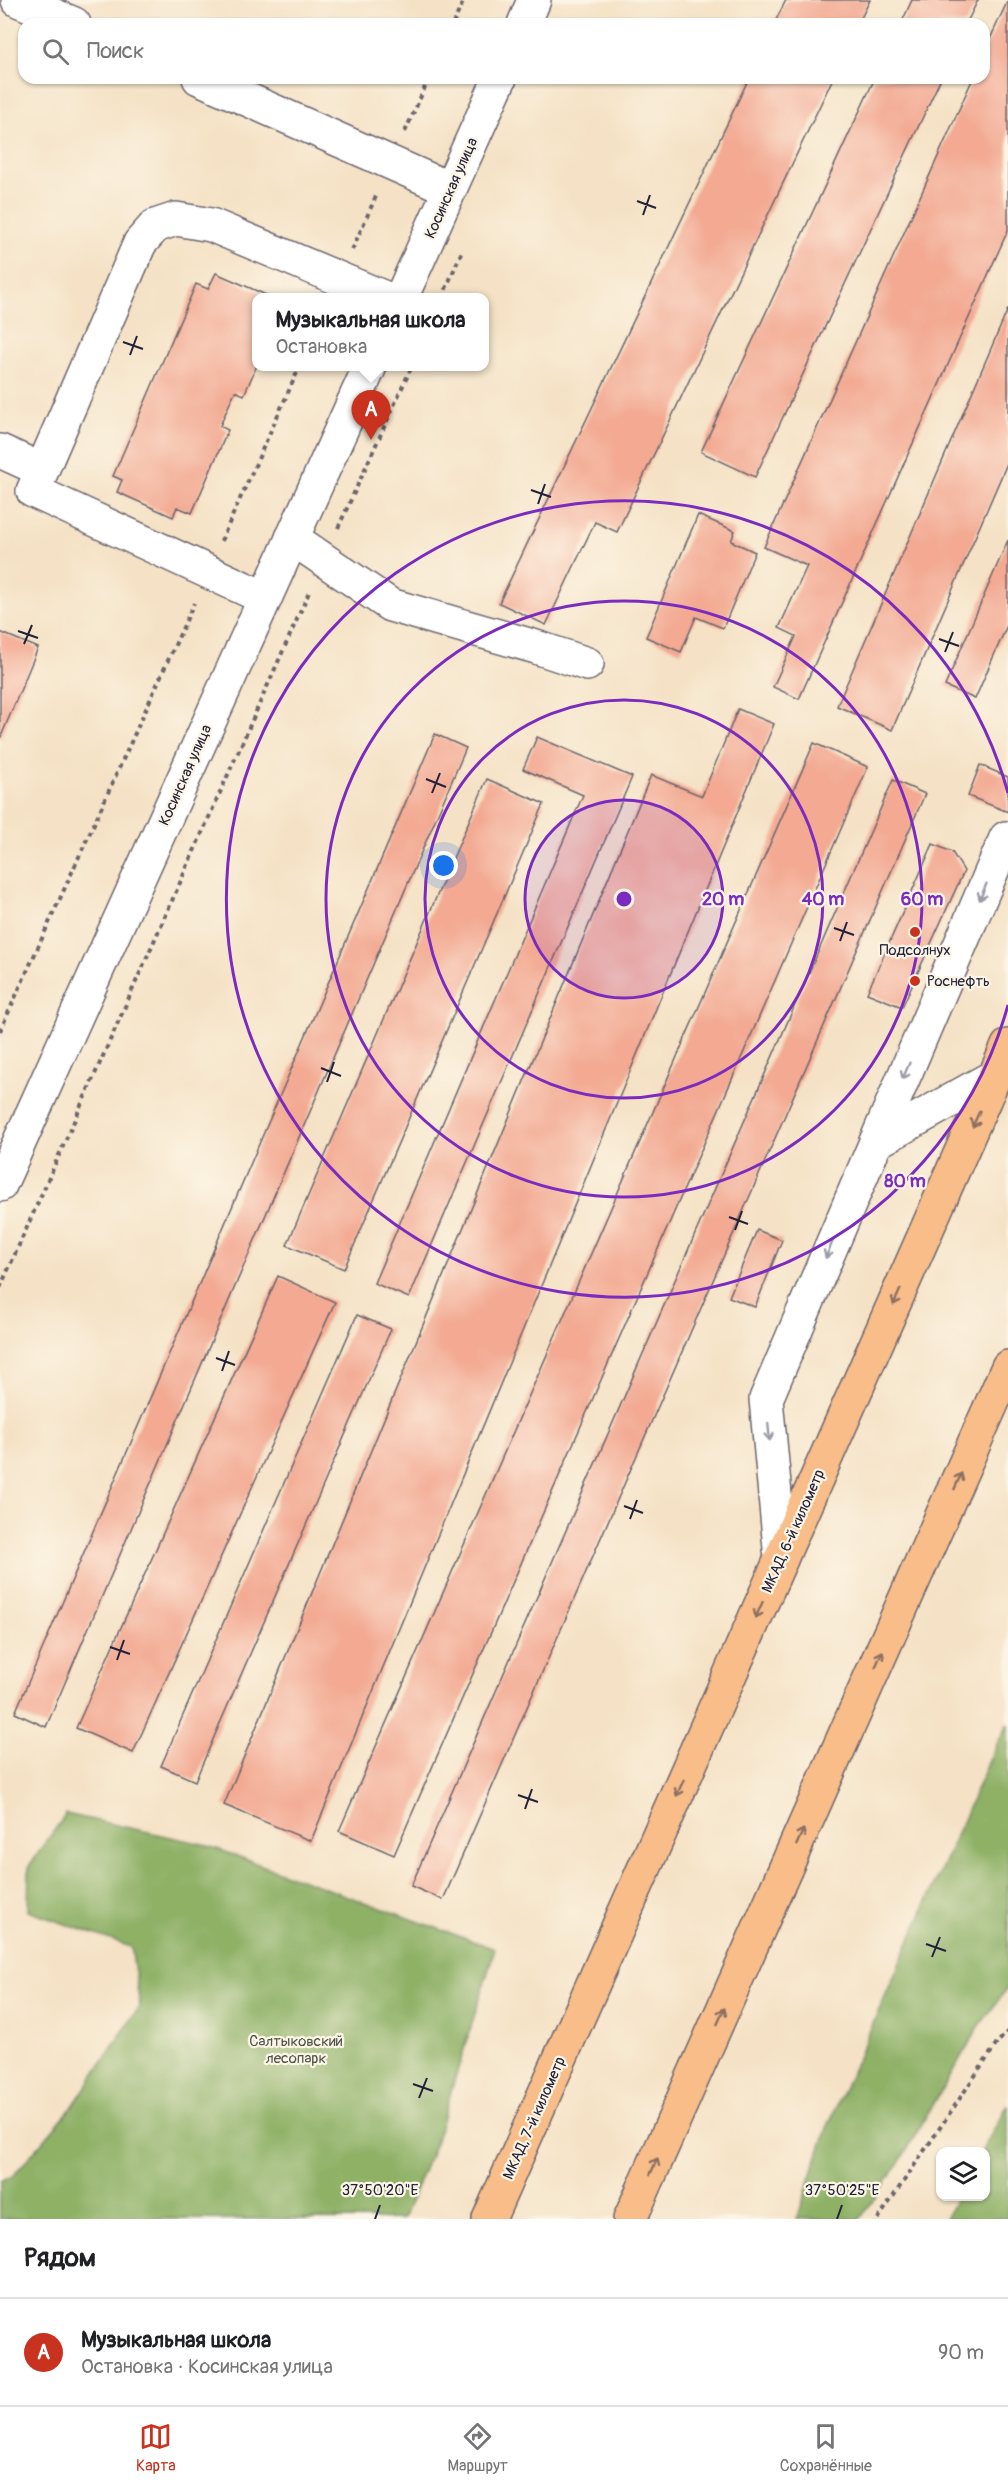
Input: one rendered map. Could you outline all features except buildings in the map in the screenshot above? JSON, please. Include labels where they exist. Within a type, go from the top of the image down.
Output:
[{"type":"highway","name":"МКАД, 6-й километр","points":[[579,2016],[1008,1046]]},
{"type":"highway","points":[[630,2219],[1008,1367]]},
{"type":"highway","name":"МКАД, 7-й километр","points":[[489,2219],[579,2016]]},
{"type":"street","points":[[18,0],[60,18]]},
{"type":"street","points":[[526,18],[534,0]]},
{"type":"street","points":[[213,84],[450,189]]},
{"type":"street","name":"Косинская улица","points":[[403,293],[497,84]]},
{"type":"street","points":[[265,598],[33,491],[140,243],[155,226],[176,219],[211,225],[375,293]]},
{"type":"street","name":"Косинская улица","points":[[0,1185],[368,371]]},
{"type":"street","points":[[0,451],[42,470]]},
{"type":"street","points":[[292,538],[390,605],[587,664]]},
{"type":"street","points":[[781,1559],[766,1399],[1007,842]]},
{"type":"street","points":[[876,1142],[995,1077]]},
{"type":"path","points":[[456,18],[464,0]]},
{"type":"path","points":[[0,1031],[298,371]]},
{"type":"path","points":[[0,1288],[410,371]]},
{"type":"path","points":[[878,2219],[998,2042],[1008,2031]]},
{"type":"green space","points":[[1008,1723],[1008,1987],[978,2028],[896,2168],[860,2219],[797,2219],[827,2128],[992,1754]]},
{"type":"green space","name":"Салтыковский лесопарк","points":[[66,1814],[203,1844],[495,1949],[435,2143],[403,2219],[0,2219],[0,2180],[13,2176],[73,2106],[140,2006],[131,1947],[28,1911],[29,1866]]},
{"type":"green space","points":[[1008,2104],[1008,2219],[945,2219],[955,2201],[990,2201],[990,2147],[984,2147]]},
{"type":"place","name":"Музыкальная школа","points":[[371,440]]},
{"type":"place","name":"Подсолнух","points":[[915,932]]},
{"type":"place","name":"Роснефть","points":[[915,981]]}]
